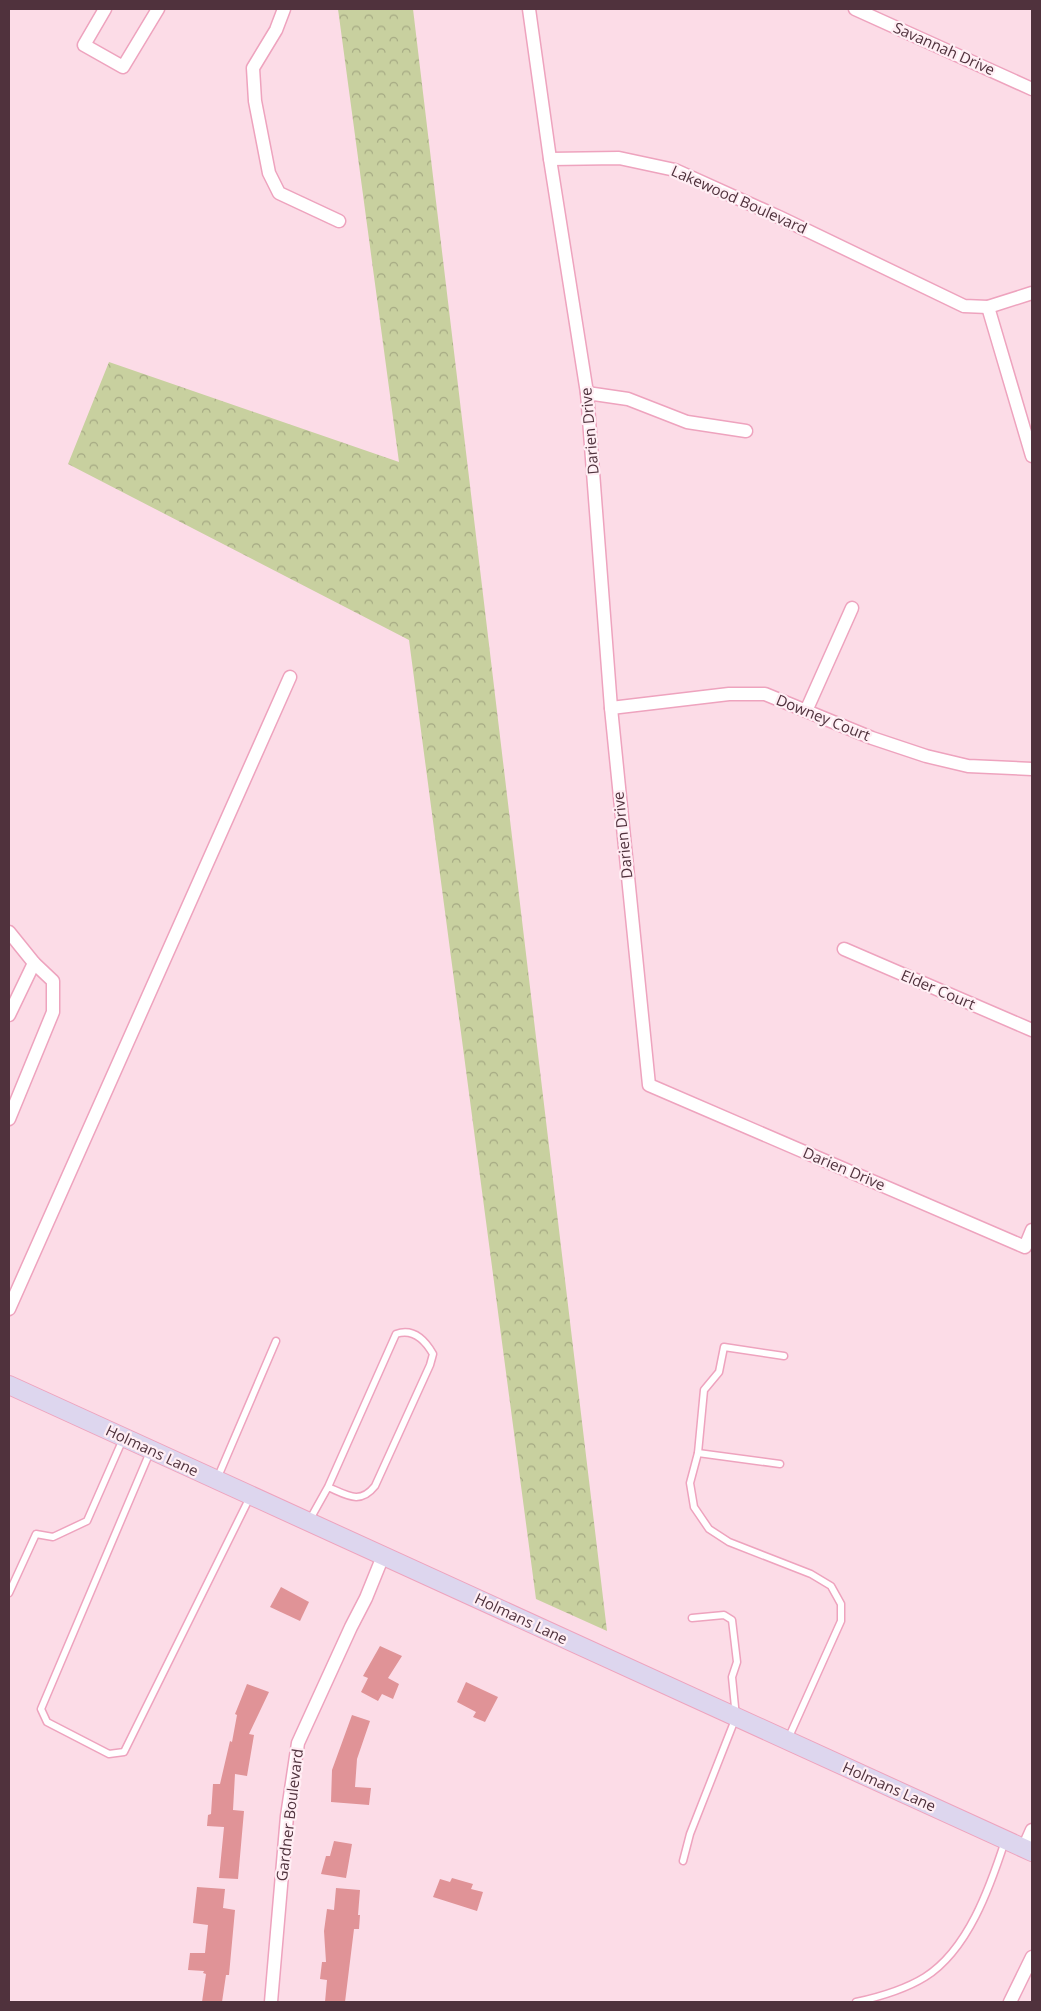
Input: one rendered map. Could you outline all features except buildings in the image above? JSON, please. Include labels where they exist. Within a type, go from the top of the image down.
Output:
[{"type":"main road","name":"Holmans Lane","points":[[9,1385],[1028,1850]]},
{"type":"street","points":[[105,9],[84,45],[123,67],[158,9]]},
{"type":"street","points":[[284,9],[276,30],[253,68],[255,101],[269,173],[279,193],[339,221]]},
{"type":"street","points":[[529,9],[550,159]]},
{"type":"street","name":"Savannah Drive","points":[[855,9],[1032,89]]},
{"type":"street","name":"Lakewood Boulevard","points":[[550,159],[619,158],[675,170],[779,217],[964,306],[988,307],[1032,293]]},
{"type":"street","name":"Darien Drive","points":[[550,159],[587,393],[611,708],[648,1085],[1025,1246],[1032,1230]]},
{"type":"street","points":[[988,307],[1032,456]]},
{"type":"street","points":[[587,393],[628,399],[688,422],[746,430]]},
{"type":"street","points":[[806,711],[852,608]]},
{"type":"street","points":[[9,1309],[290,677]]},
{"type":"street","name":"Downey Court","points":[[611,708],[721,694],[765,694],[872,738],[926,756],[968,766],[1032,769]]},
{"type":"street","points":[[9,932],[34,963],[53,981],[53,1012],[9,1119]]},
{"type":"street","name":"Elder Court","points":[[844,949],[1032,1030]]},
{"type":"street","points":[[9,1015],[34,963]]},
{"type":"street","name":"Gardner Boulevard","points":[[271,2002],[287,1816],[298,1743],[366,1598],[383,1556]]},
{"type":"street","points":[[1028,1850],[1032,1830]]},
{"type":"street","points":[[1010,2002],[1032,1957]]},
{"type":"lane","points":[[308,1522],[328,1487],[396,1334],[402,1332],[414,1334],[422,1339],[433,1354],[430,1365],[375,1486],[362,1497],[353,1497],[328,1487]]},
{"type":"lane","points":[[216,1480],[276,1340]]},
{"type":"lane","points":[[784,1356],[724,1347],[720,1372],[704,1390],[698,1453],[690,1482],[694,1507],[709,1529],[730,1542],[811,1574],[831,1586],[841,1604],[842,1621],[788,1740]]},
{"type":"lane","points":[[9,1593],[36,1534],[53,1537],[87,1521],[124,1438]]},
{"type":"lane","points":[[151,1450],[41,1710],[47,1722],[109,1754],[124,1752],[250,1496]]},
{"type":"lane","points":[[698,1453],[780,1464]]},
{"type":"lane","points":[[683,1861],[690,1834],[736,1717],[732,1677],[737,1662],[732,1620],[724,1615],[692,1618]]},
{"type":"lane","points":[[856,2002],[880,1997],[925,1977],[948,1958],[964,1936],[991,1884],[1006,1840]]},
{"type":"green space","points":[[338,9],[413,9],[607,1631],[536,1599],[409,640],[68,464],[109,362],[399,462]]}]
